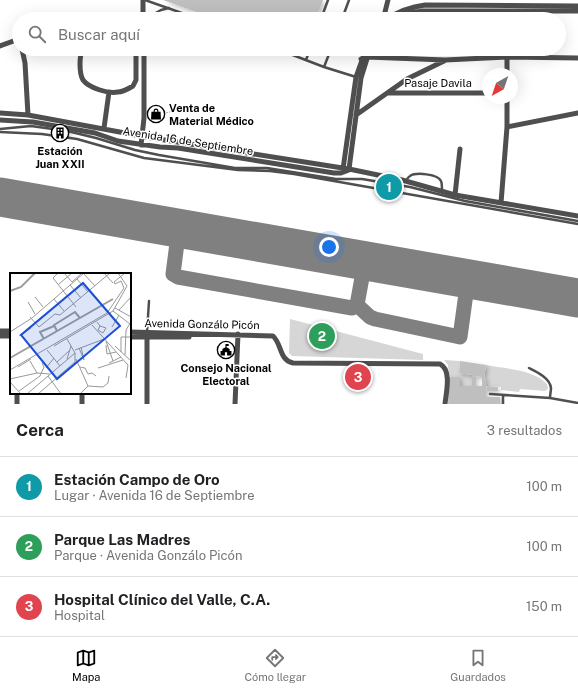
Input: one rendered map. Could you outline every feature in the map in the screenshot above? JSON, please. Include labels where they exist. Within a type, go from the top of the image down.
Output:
[{"type":"street","points":[[144,0],[144,12]]},
{"type":"street","points":[[385,12],[388,0]]},
{"type":"street","points":[[398,12],[414,6],[425,5],[578,6]]},
{"type":"street","points":[[417,12],[578,12]]},
{"type":"street","points":[[0,46],[12,42]]},
{"type":"street","points":[[24,56],[28,115]]},
{"type":"street","points":[[80,56],[80,75],[83,81],[92,87],[117,93],[133,86],[136,80],[136,56]]},
{"type":"street","points":[[142,145],[144,118],[144,56]]},
{"type":"street","points":[[343,169],[358,78],[364,58],[445,60],[507,57],[578,58]]},
{"type":"street","points":[[507,57],[507,68]]},
{"type":"street","points":[[356,114],[407,79],[445,60]]},
{"type":"street","points":[[350,170],[358,78]]},
{"type":"street","points":[[104,128],[109,92]]},
{"type":"street","name":"Pasaje Davila","points":[[388,93],[482,93]]},
{"type":"street","points":[[501,203],[507,127],[507,104]]},
{"type":"street","name":"Avenida 16 de Septiembre","points":[[0,113],[28,115],[143,136],[350,170],[406,181],[455,195],[578,216]]},
{"type":"street","points":[[507,127],[578,113]]},
{"type":"street","name":"Avenida 16 de Septiembre","points":[[0,120],[33,122],[95,134],[118,141],[178,148],[334,173],[350,170]]},
{"type":"street","points":[[455,195],[460,149]]},
{"type":"street","name":"Avenida Gonzálo Picón","points":[[131,332],[147,335]]},
{"type":"street","points":[[147,335],[147,404]]},
{"type":"street","name":"Avenida Gonzálo Picón","points":[[131,337],[147,335],[273,336],[279,344],[283,358],[288,362],[293,363],[440,364],[445,367],[447,374],[445,404]]},
{"type":"street","points":[[235,404],[238,336]]},
{"type":"lane","points":[[144,0],[180,12]]},
{"type":"lane","points":[[324,12],[328,0]]},
{"type":"lane","points":[[344,12],[348,0]]},
{"type":"lane","points":[[157,12],[169,8]]},
{"type":"lane","points":[[295,56],[358,78]]},
{"type":"lane","points":[[306,60],[307,56]]},
{"type":"lane","points":[[324,67],[328,56]]},
{"type":"lane","points":[[0,130],[31,126],[67,131],[159,155],[235,168],[267,168],[336,178],[362,179],[410,187],[465,201],[578,221]]},
{"type":"lane","points":[[0,130],[56,136],[92,143],[144,158],[232,169],[294,174],[578,224]]},
{"type":"lane","points":[[406,181],[409,176],[417,174],[434,176],[442,182],[442,191]]},
{"type":"lane","points":[[147,335],[149,301]]},
{"type":"lane","points":[[529,368],[537,372],[549,382],[551,388],[550,398]]},
{"type":"lane","points":[[490,394],[550,398],[578,403]]},
{"type":"lane","points":[[503,395],[503,404]]},
{"type":"path","points":[[144,118],[178,110],[201,108]]},
{"type":"shaded area","points":[[290,319],[423,354],[423,360],[292,356],[289,353]]},
{"type":"shaded area","points":[[444,360],[460,361],[459,373],[472,375],[472,386],[460,386],[460,377],[449,377],[448,365]]},
{"type":"shaded area","points":[[486,365],[527,372],[541,379],[547,384],[548,389],[545,391],[520,389],[519,392],[501,390],[501,387],[486,386],[484,377]]},
{"type":"building","points":[[163,0],[323,0],[319,12],[196,12]]},
{"type":"building","name":"Estación Juan XXII","points":[[51,131],[68,132],[70,134],[69,136],[52,133]]},
{"type":"building","points":[[381,184],[397,186],[399,188],[398,190],[381,187]]},
{"type":"building","points":[[460,361],[486,365],[484,377],[486,380],[486,397],[500,397],[500,404],[448,404],[449,377],[460,377],[460,386],[472,386],[472,375],[459,373]],"holes":[[[476,376],[482,377],[482,386],[476,386]]]},
{"type":"building","points":[[487,386],[498,387],[498,391],[487,391]]},
{"type":"taxiway","points":[[179,228],[173,274],[178,277],[352,308],[357,305],[365,261]]},
{"type":"taxiway","points":[[357,305],[370,317],[375,319],[460,337],[468,279]]},
{"type":"runway","points":[[0,197],[578,298]]},
{"type":"place","name":"Venta de Material Médico","points":[[156,114]]},
{"type":"place","name":"Estación Juan XXII","points":[[60,133]]},
{"type":"place","name":"Estación Campo de Oro","points":[[389,187]]},
{"type":"place","name":"Parque Las Madres","points":[[322,336]]},
{"type":"place","name":"Consejo Nacional Electoral","points":[[226,350]]},
{"type":"place","name":"Hospital Clínico del Valle, C.A.","points":[[358,377]]}]
